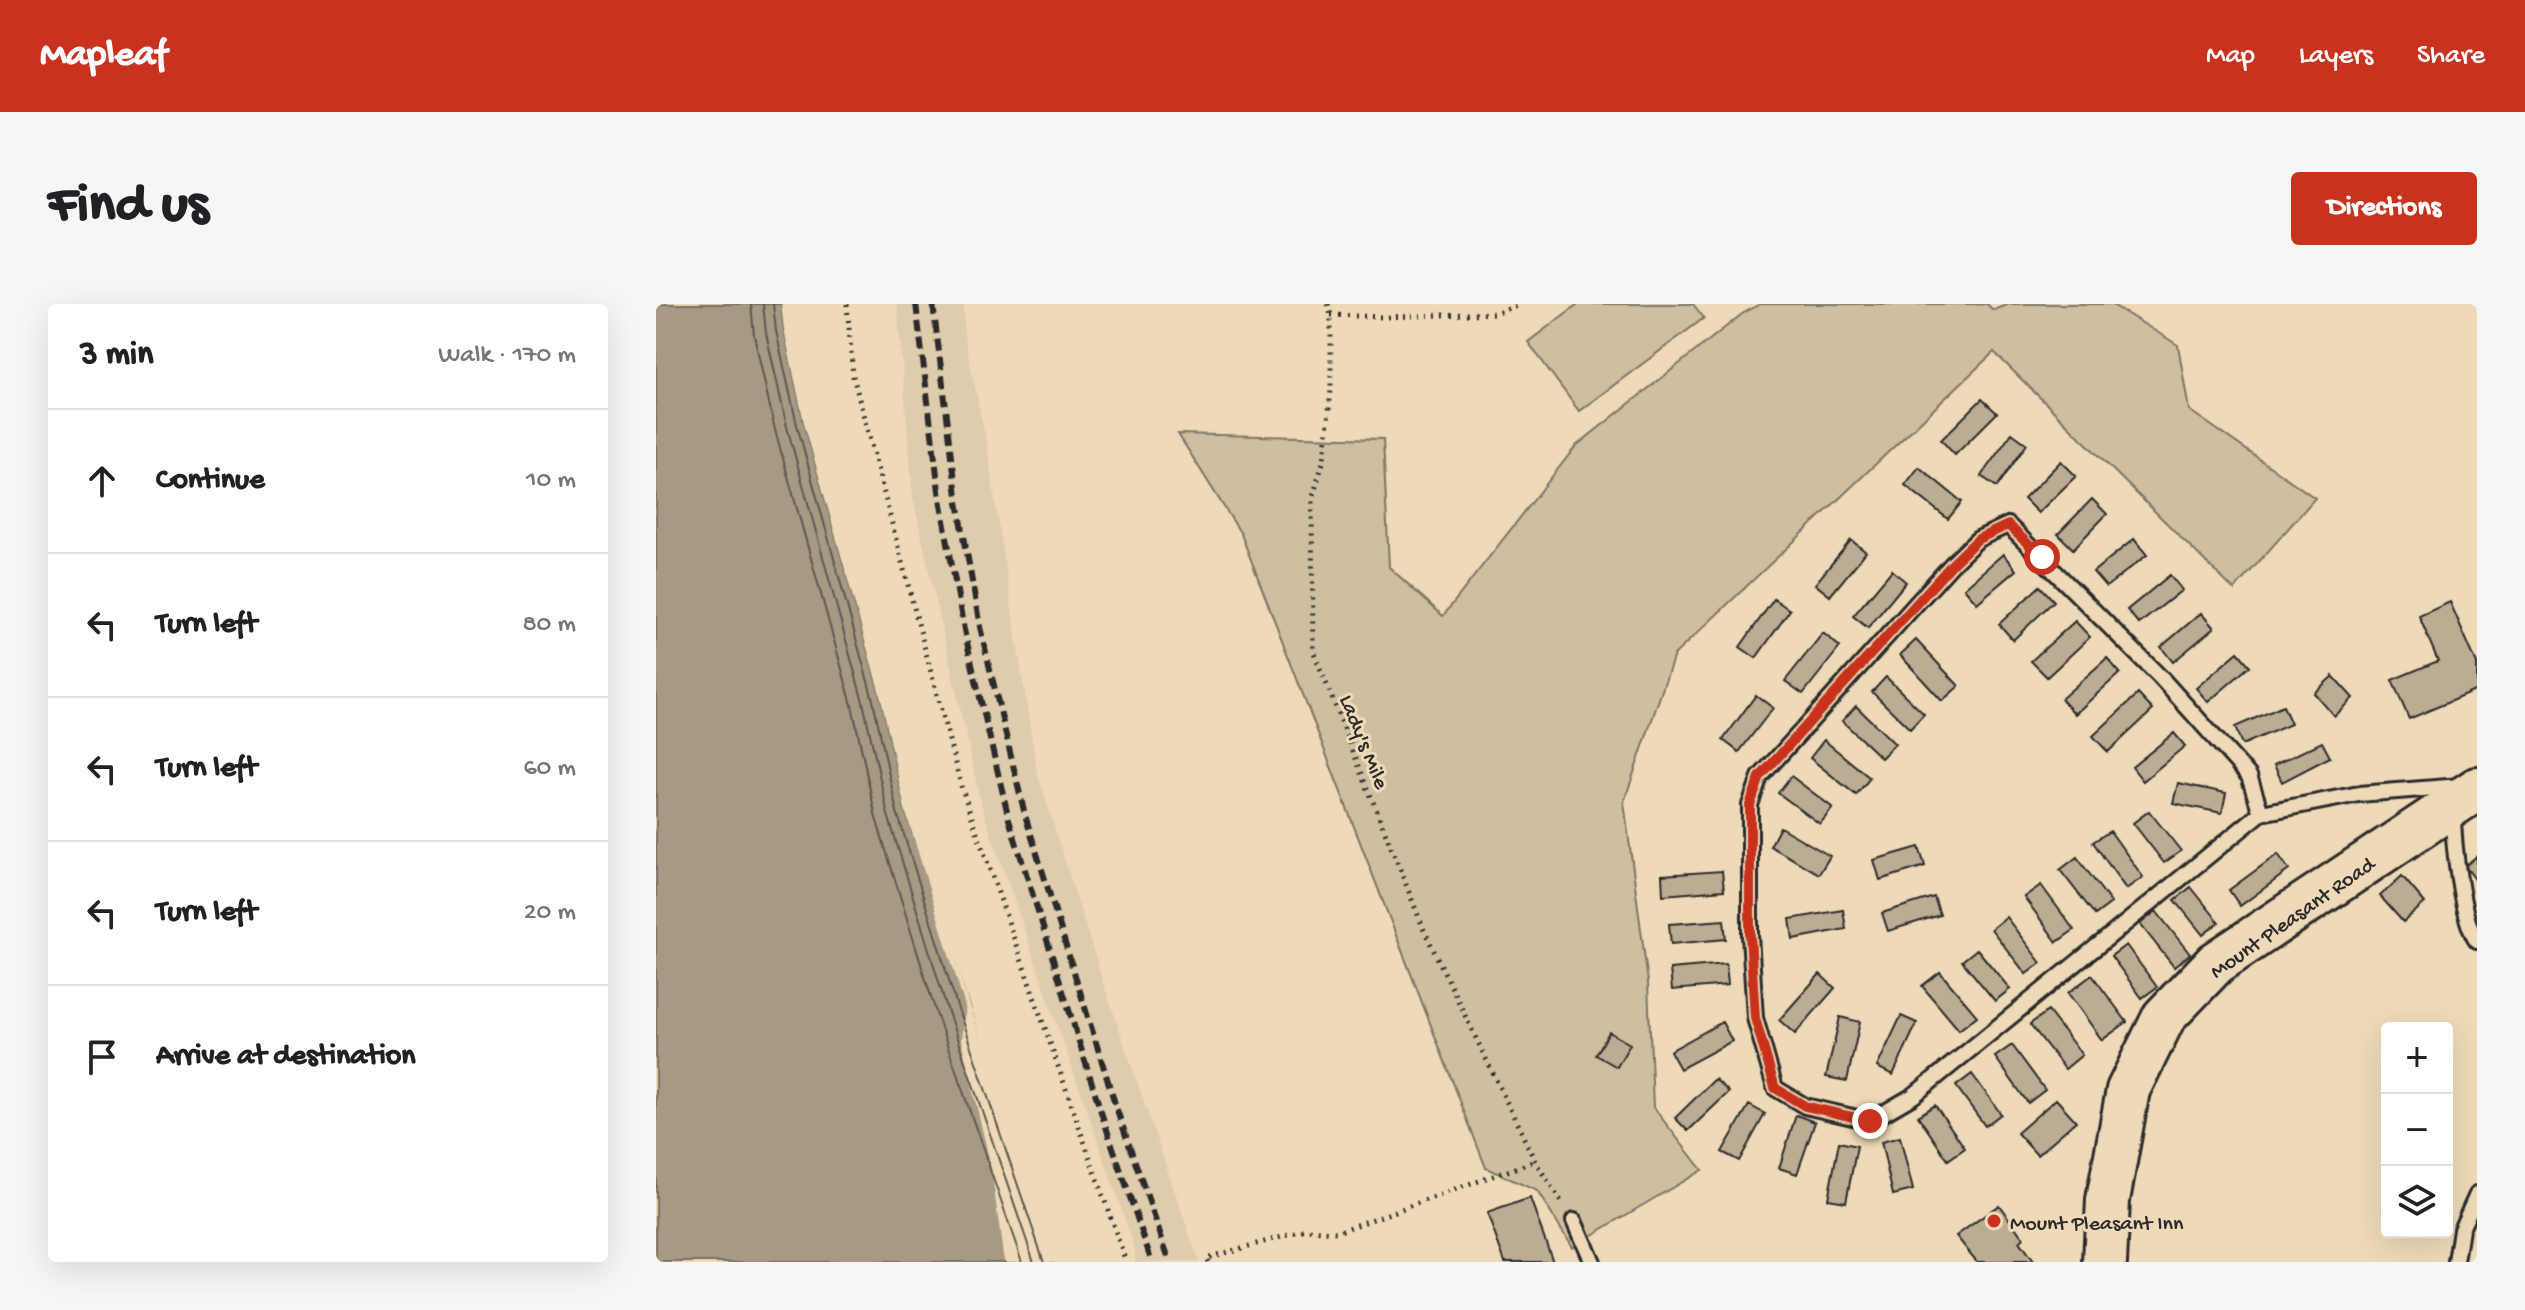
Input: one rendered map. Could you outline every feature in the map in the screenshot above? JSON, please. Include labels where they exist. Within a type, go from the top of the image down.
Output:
[{"type":"street","name":"Mount Pleasant Road","points":[[2105,1262],[2108,1200],[2128,1090],[2164,1017],[2216,963],[2469,793]]},
{"type":"lane","points":[[2261,813],[2249,776],[2161,678],[2031,546],[2008,525],[1978,539],[1760,777],[1750,805],[1750,935],[1755,1018],[1775,1088],[1805,1106],[1870,1121],[1913,1096],[2261,813],[2359,794],[2469,793],[2453,835],[2472,934],[2477,941]]},
{"type":"lane","points":[[2456,1262],[2461,1229],[2477,1194]]},
{"type":"lane","points":[[1574,1221],[1592,1262]]},
{"type":"path","points":[[847,304],[853,376],[961,786],[1124,1262]]},
{"type":"path","name":"Lady's Mile","points":[[1328,304],[1331,315],[1331,390],[1324,459],[1312,500],[1313,650],[1424,930],[1535,1161],[1574,1221]]},
{"type":"path","points":[[1331,315],[1384,317],[1496,313],[1519,304]]},
{"type":"path","points":[[1208,1262],[1206,1258],[1307,1230],[1337,1232],[1535,1161]]},
{"type":"shaded area","points":[[897,304],[964,304],[964,334],[986,440],[1037,772],[1103,982],[1199,1262],[1135,1262],[1135,1249],[982,808],[913,498]]},
{"type":"shaded area","points":[[1578,304],[1693,304],[1704,318],[1579,411],[1528,342]]},
{"type":"shaded area","points":[[1760,304],[1987,304],[1993,310],[2009,304],[2111,304],[2178,345],[2189,410],[2315,498],[2234,590],[1994,352],[1674,655],[1624,802],[1648,982],[1653,1107],[1702,1170],[1572,1247],[1537,1191],[1486,1168],[1241,534],[1178,434],[1383,439],[1389,567],[1443,616],[1576,446],[1742,314]]},
{"type":"water","points":[[656,304],[781,304],[804,423],[881,698],[905,810],[1052,1262],[656,1262]]},
{"type":"pier","points":[[781,304],[785,304],[808,422],[885,697],[909,809],[969,1005],[1056,1262],[1004,1262],[991,1167],[961,1040],[965,1006],[905,810],[881,698],[804,423]]},
{"type":"building","points":[[1982,399],[1997,413],[1955,455],[1941,440]]},
{"type":"building","points":[[2012,433],[2027,444],[1997,487],[1981,476]]},
{"type":"building","points":[[2061,461],[2076,476],[2038,513],[2024,499]]},
{"type":"building","points":[[1919,467],[1962,502],[1948,519],[1905,485]]},
{"type":"building","points":[[2092,499],[2107,514],[2073,549],[2058,534]]},
{"type":"building","points":[[2134,539],[2147,555],[2106,587],[2093,572]]},
{"type":"building","points":[[1851,540],[1866,552],[1830,596],[1815,584]]},
{"type":"building","points":[[2003,554],[2016,570],[1977,603],[1964,588]]},
{"type":"building","points":[[1892,570],[1906,582],[1868,628],[1853,616]]},
{"type":"building","points":[[2170,575],[2182,590],[2139,624],[2127,610]]},
{"type":"building","points":[[2040,586],[2054,601],[2013,640],[1999,624]]},
{"type":"building","points":[[1774,599],[1790,610],[1756,658],[1740,647]]},
{"type":"building","points":[[2450,602],[2477,664],[2477,690],[2409,719],[2392,680],[2438,661],[2419,616]]},
{"type":"building","points":[[2201,613],[2214,628],[2173,662],[2161,647]]},
{"type":"building","points":[[2075,621],[2090,637],[2047,677],[2031,661]]},
{"type":"building","points":[[1823,633],[1840,647],[1803,694],[1785,681]]},
{"type":"building","points":[[1916,640],[1959,686],[1942,701],[1900,655]]},
{"type":"building","points":[[2238,652],[2250,666],[2208,702],[2196,688]]},
{"type":"building","points":[[2107,658],[2120,673],[2075,714],[2061,699]]},
{"type":"building","points":[[2333,676],[2353,698],[2334,716],[2314,693]]},
{"type":"building","points":[[1886,677],[1924,714],[1910,729],[1872,692]]},
{"type":"building","points":[[2138,694],[2153,710],[2108,752],[2093,736]]},
{"type":"building","points":[[1756,695],[1773,708],[1739,752],[1723,740]]},
{"type":"building","points":[[1856,706],[1895,744],[1881,758],[1842,721]]},
{"type":"building","points":[[2283,706],[2291,724],[2242,745],[2235,727]]},
{"type":"building","points":[[2174,733],[2185,746],[2143,781],[2132,767]]},
{"type":"building","points":[[1824,740],[1870,778],[1856,795],[1810,758]]},
{"type":"building","points":[[2322,742],[2330,757],[2282,782],[2274,765]]},
{"type":"building","points":[[1791,776],[1833,808],[1820,824],[1778,793]]},
{"type":"building","points":[[2178,783],[2226,793],[2222,813],[2173,803]]},
{"type":"building","points":[[2149,811],[2181,851],[2164,863],[2133,823]]},
{"type":"building","points":[[1780,827],[1830,856],[1819,874],[1770,846]]},
{"type":"building","points":[[2110,831],[2143,877],[2126,889],[2093,842]]},
{"type":"building","points":[[1919,847],[1925,866],[1880,880],[1874,860]]},
{"type":"building","points":[[2278,854],[2289,870],[2240,906],[2229,890]]},
{"type":"building","points":[[2477,856],[2477,882],[2465,866]]},
{"type":"building","points":[[2077,857],[2111,903],[2095,915],[2060,870]]},
{"type":"building","points":[[1722,871],[1724,890],[1663,895],[1662,875]]},
{"type":"building","points":[[2402,876],[2425,903],[2403,922],[2380,896]]},
{"type":"building","points":[[2041,885],[2074,930],[2057,942],[2024,897]]},
{"type":"building","points":[[2191,887],[2219,922],[2203,935],[2175,900]]},
{"type":"building","points":[[1934,897],[1940,915],[1888,931],[1882,913]]},
{"type":"building","points":[[1843,910],[1846,929],[1793,939],[1790,919]]},
{"type":"building","points":[[2156,911],[2190,954],[2174,967],[2140,924]]},
{"type":"building","points":[[2006,917],[2041,963],[2026,974],[1991,929]]},
{"type":"building","points":[[1724,920],[1726,939],[1671,944],[1669,924]]},
{"type":"building","points":[[2126,945],[2157,987],[2142,998],[2111,956]]},
{"type":"building","points":[[1977,949],[2010,989],[1995,1001],[1962,961]]},
{"type":"building","points":[[1726,964],[1728,985],[1672,990],[1670,969]]},
{"type":"building","points":[[1940,972],[1977,1016],[1959,1030],[1922,986]]},
{"type":"building","points":[[1820,974],[1835,988],[1795,1034],[1779,1020]]},
{"type":"building","points":[[2092,975],[2127,1022],[2102,1040],[2068,993]]},
{"type":"building","points":[[2048,1011],[2082,1055],[2065,1069],[2030,1024]]},
{"type":"building","points":[[1901,1016],[1917,1023],[1893,1075],[1877,1067]]},
{"type":"building","points":[[1840,1017],[1860,1022],[1847,1081],[1826,1077]]},
{"type":"building","points":[[1722,1022],[1732,1041],[1680,1069],[1670,1051]]},
{"type":"building","points":[[1609,1032],[1630,1044],[1617,1067],[1596,1055]]},
{"type":"building","points":[[2012,1045],[2045,1090],[2028,1103],[1995,1057]]},
{"type":"building","points":[[1972,1074],[2001,1114],[1985,1126],[1956,1086]]},
{"type":"building","points":[[1715,1079],[1729,1092],[1688,1131],[1675,1118]]},
{"type":"building","points":[[2056,1099],[2076,1121],[2037,1155],[2017,1133]]},
{"type":"building","points":[[1749,1105],[1765,1114],[1739,1161],[1722,1152]]},
{"type":"building","points":[[1935,1105],[1965,1148],[1948,1160],[1918,1116]]},
{"type":"building","points":[[1796,1115],[1815,1122],[1797,1174],[1779,1168]]},
{"type":"building","points":[[1900,1137],[1913,1190],[1893,1195],[1881,1142]]},
{"type":"building","points":[[1839,1142],[1857,1146],[1846,1202],[1828,1199]]},
{"type":"building","points":[[1530,1198],[1553,1262],[1505,1262],[1487,1213]]},
{"type":"building","name":"Mount Pleasant Inn","points":[[1999,1205],[2023,1238],[2019,1242],[2033,1262],[1977,1262],[1956,1236]]},
{"type":"railway","points":[[916,304],[940,499],[964,630],[1009,819],[1102,1115],[1152,1262]]},
{"type":"railway","points":[[933,304],[957,496],[980,627],[1025,815],[1117,1110],[1170,1262]]},
{"type":"place","name":"Mount Pleasant Inn","points":[[1994,1221]]},
{"type":"route","points":[[1870,1121],[1805,1106],[1775,1088],[1755,1018],[1750,935],[1750,805],[1760,777],[1978,539],[2008,525],[2042,557]]}]
